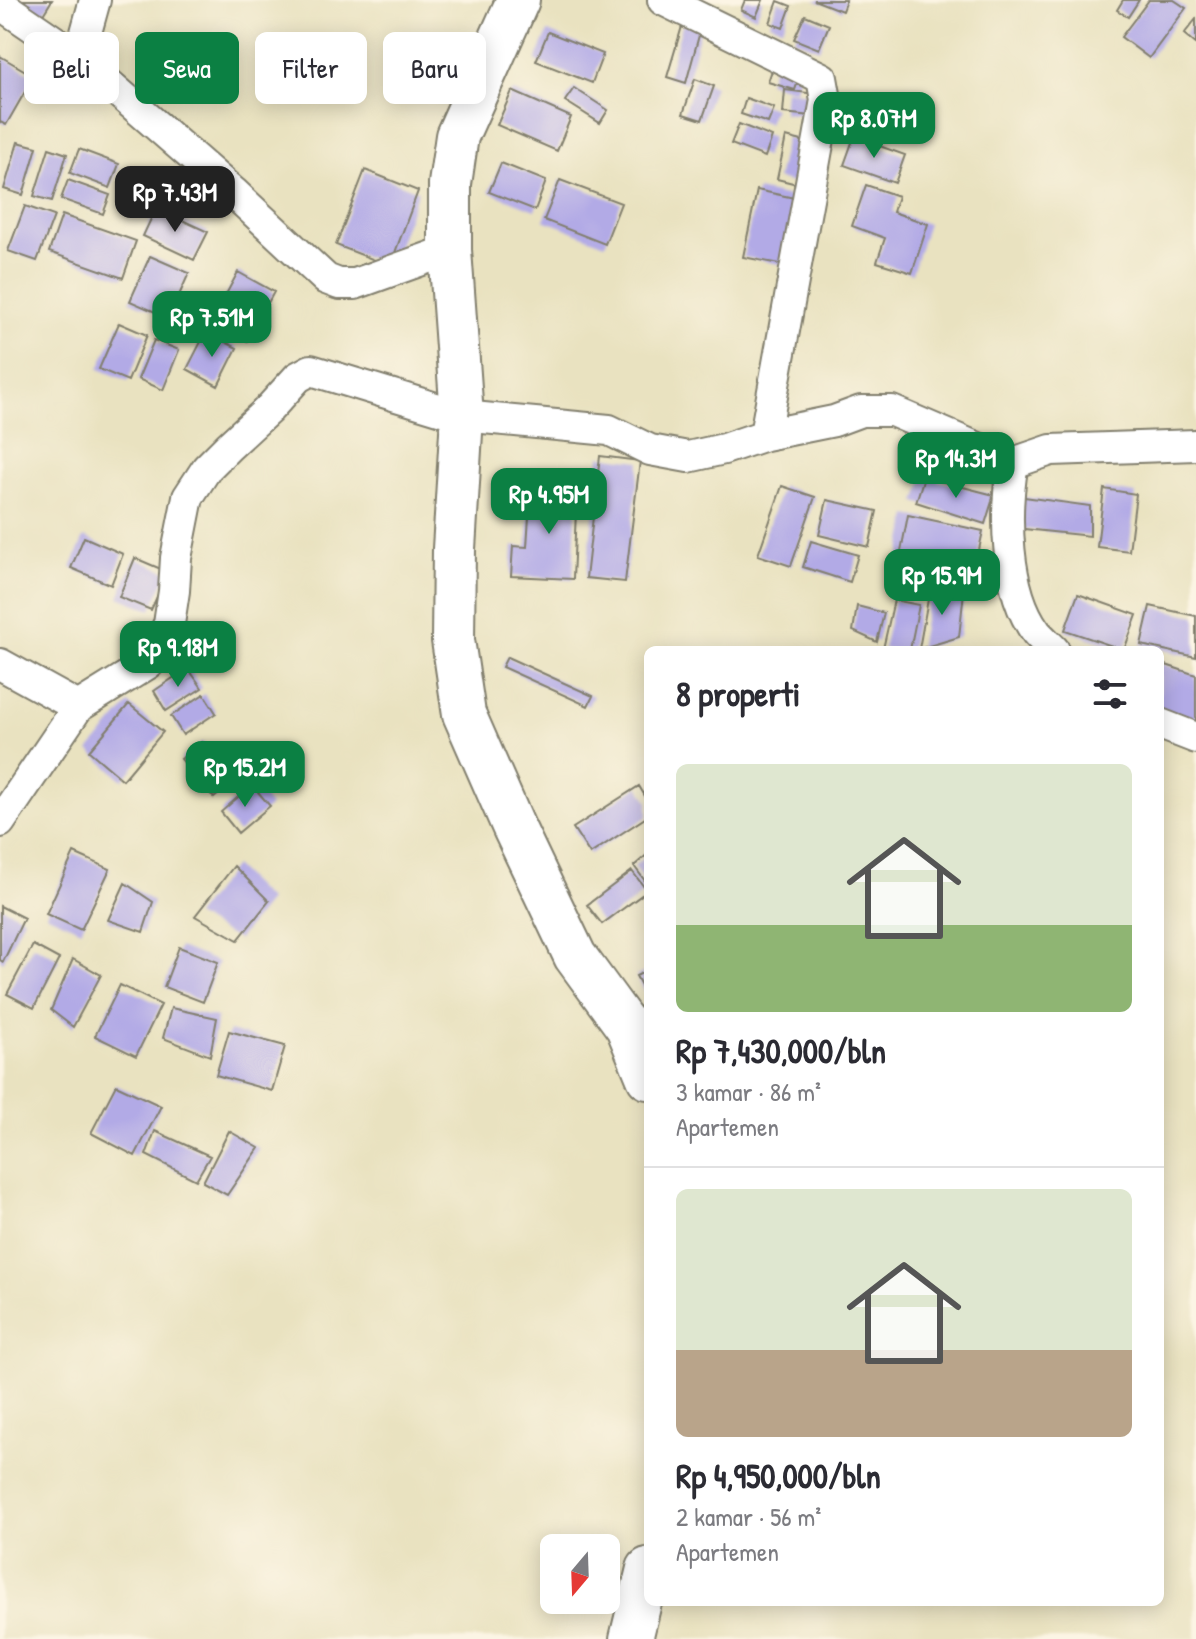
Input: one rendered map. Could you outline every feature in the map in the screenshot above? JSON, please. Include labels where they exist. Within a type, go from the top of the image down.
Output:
[{"type":"street","points":[[86,32],[95,0]]},
{"type":"street","points":[[663,0],[822,78],[826,100],[765,435]]},
{"type":"street","points":[[510,3],[457,136],[450,184],[450,250],[462,416],[454,549],[453,640],[464,714],[514,828],[575,956],[627,1027],[644,1068]]},
{"type":"street","points":[[0,4],[41,32]]},
{"type":"street","points":[[119,93],[233,192],[326,279],[339,284],[355,284],[450,250]]},
{"type":"street","points":[[0,822],[78,707],[149,663],[169,624],[176,558],[188,497],[207,468],[298,377],[311,370],[462,416],[609,430],[650,450],[688,457],[765,435],[834,421],[861,411],[892,411],[1013,463],[1051,450],[1196,445]]},
{"type":"street","points":[[1013,463],[1007,527],[1014,571],[1022,607],[1036,632],[1050,646]]},
{"type":"street","points":[[0,664],[78,707]]},
{"type":"street","points":[[1164,726],[1196,738]]},
{"type":"street","points":[[631,1639],[644,1585]]},
{"type":"building","points":[[10,0],[52,0],[41,18]]},
{"type":"building","points":[[745,0],[763,0],[756,17],[741,10]]},
{"type":"building","points":[[814,0],[846,0],[842,11]]},
{"type":"building","points":[[1123,0],[1139,0],[1128,17],[1117,10]]},
{"type":"building","points":[[1149,0],[1174,0],[1186,8],[1149,58],[1121,37]]},
{"type":"building","points":[[778,1],[791,6],[783,28],[770,23]]},
{"type":"building","points":[[805,15],[829,25],[819,49],[794,39]]},
{"type":"building","points":[[1196,19],[1196,44],[1184,34]]},
{"type":"building","points":[[683,23],[701,28],[686,83],[667,77]]},
{"type":"building","points":[[548,32],[603,54],[592,83],[536,61]]},
{"type":"building","points":[[0,56],[24,70],[24,94],[6,125],[0,122]]},
{"type":"building","points":[[775,61],[802,69],[795,90],[768,82]]},
{"type":"building","points":[[695,79],[714,86],[702,120],[683,114]]},
{"type":"building","points":[[574,88],[608,110],[600,123],[565,101]]},
{"type":"building","points":[[785,90],[823,95],[821,117],[783,113]]},
{"type":"building","points":[[512,91],[571,117],[557,151],[497,125]]},
{"type":"building","points":[[746,98],[774,108],[768,123],[741,114]]},
{"type":"building","points":[[739,124],[772,137],[765,157],[731,144]]},
{"type":"building","points":[[786,137],[810,143],[801,185],[777,179]]},
{"type":"building","points":[[854,137],[905,155],[895,183],[844,165]]},
{"type":"building","points":[[18,142],[37,147],[23,195],[4,189]]},
{"type":"building","points":[[49,148],[67,154],[52,201],[34,196]]},
{"type":"building","points":[[79,149],[119,164],[110,188],[70,173]]},
{"type":"building","points":[[501,163],[546,181],[535,210],[489,192]]},
{"type":"building","points":[[365,170],[418,191],[390,266],[336,245]]},
{"type":"building","points":[[68,180],[110,195],[103,214],[61,199]]},
{"type":"building","points":[[560,180],[621,203],[605,244],[544,220]]},
{"type":"building","points":[[866,185],[898,196],[893,212],[928,224],[912,273],[877,262],[885,238],[852,226]]},
{"type":"building","points":[[757,190],[799,199],[785,265],[743,257]]},
{"type":"building","points":[[25,206],[54,216],[37,261],[8,251]]},
{"type":"building","points":[[156,208],[208,232],[194,260],[143,236]]},
{"type":"building","points":[[62,215],[136,241],[123,278],[49,252]]},
{"type":"building","points":[[150,256],[189,273],[169,318],[130,301]]},
{"type":"building","points":[[238,272],[274,292],[247,341],[211,322]]},
{"type":"building","points":[[119,323],[147,335],[128,381],[99,369]]},
{"type":"building","points":[[206,332],[237,348],[218,386],[187,369]]},
{"type":"building","points":[[154,340],[179,350],[163,390],[138,379]]},
{"type":"building","points":[[600,456],[640,461],[625,582],[586,578]]},
{"type":"building","points":[[924,477],[994,495],[985,524],[916,502]]},
{"type":"building","points":[[531,486],[577,489],[573,579],[511,576],[513,546],[527,547]]},
{"type":"building","points":[[782,486],[815,497],[791,566],[758,555]]},
{"type":"building","points":[[1104,489],[1136,494],[1129,551],[1097,547]]},
{"type":"building","points":[[1017,496],[1090,506],[1090,536],[1015,528]]},
{"type":"building","points":[[827,500],[877,511],[869,547],[819,535]]},
{"type":"building","points":[[908,515],[983,531],[972,582],[898,567]]},
{"type":"building","points":[[84,537],[123,554],[111,585],[71,568]]},
{"type":"building","points":[[811,541],[858,555],[850,582],[803,567]]},
{"type":"building","points":[[135,558],[168,572],[151,610],[119,597]]},
{"type":"building","points":[[930,588],[964,592],[959,637],[920,646]]},
{"type":"building","points":[[1078,594],[1137,615],[1125,646],[1112,646],[1065,630]]},
{"type":"building","points":[[894,600],[919,605],[911,646],[884,646]]},
{"type":"building","points":[[857,606],[884,613],[877,642],[853,631]]},
{"type":"building","points":[[1150,606],[1196,616],[1196,657],[1164,650],[1164,646],[1141,645]]},
{"type":"building","points":[[507,657],[593,696],[588,706],[502,667]]},
{"type":"building","points":[[1164,664],[1196,675],[1196,723],[1164,712]]},
{"type":"building","points":[[188,668],[202,688],[166,711],[154,691]]},
{"type":"building","points":[[204,694],[216,713],[183,735],[171,716]]},
{"type":"building","points":[[129,704],[163,732],[123,780],[89,751]]},
{"type":"building","points":[[202,742],[235,780],[214,798],[181,759]]},
{"type":"building","points":[[252,785],[270,806],[238,833],[221,812]]},
{"type":"building","points":[[639,786],[644,794],[644,819],[590,854],[573,828]]},
{"type":"building","points":[[74,853],[110,869],[81,930],[46,914]]},
{"type":"building","points":[[644,857],[644,880],[634,866]]},
{"type":"building","points":[[234,866],[269,901],[238,940],[195,916]]},
{"type":"building","points":[[632,871],[644,887],[644,893],[602,924],[587,905]]},
{"type":"building","points":[[125,883],[153,902],[143,932],[108,920]]},
{"type":"building","points":[[0,906],[24,918],[3,962],[0,960]]},
{"type":"building","points":[[33,945],[59,959],[34,1008],[7,994]]},
{"type":"building","points":[[179,947],[218,962],[203,1002],[164,987]]},
{"type":"building","points":[[73,959],[101,975],[73,1027],[51,1010]]},
{"type":"building","points":[[644,972],[644,991],[636,976]]},
{"type":"building","points":[[120,985],[161,1005],[136,1056],[95,1036]]},
{"type":"building","points":[[171,1008],[217,1018],[210,1056],[163,1038]]},
{"type":"building","points":[[229,1031],[285,1046],[272,1091],[216,1075]]},
{"type":"building","points":[[116,1085],[161,1106],[135,1156],[91,1133]]},
{"type":"building","points":[[155,1131],[210,1156],[196,1180],[146,1155]]},
{"type":"building","points":[[229,1131],[259,1148],[227,1195],[203,1182]]}]
